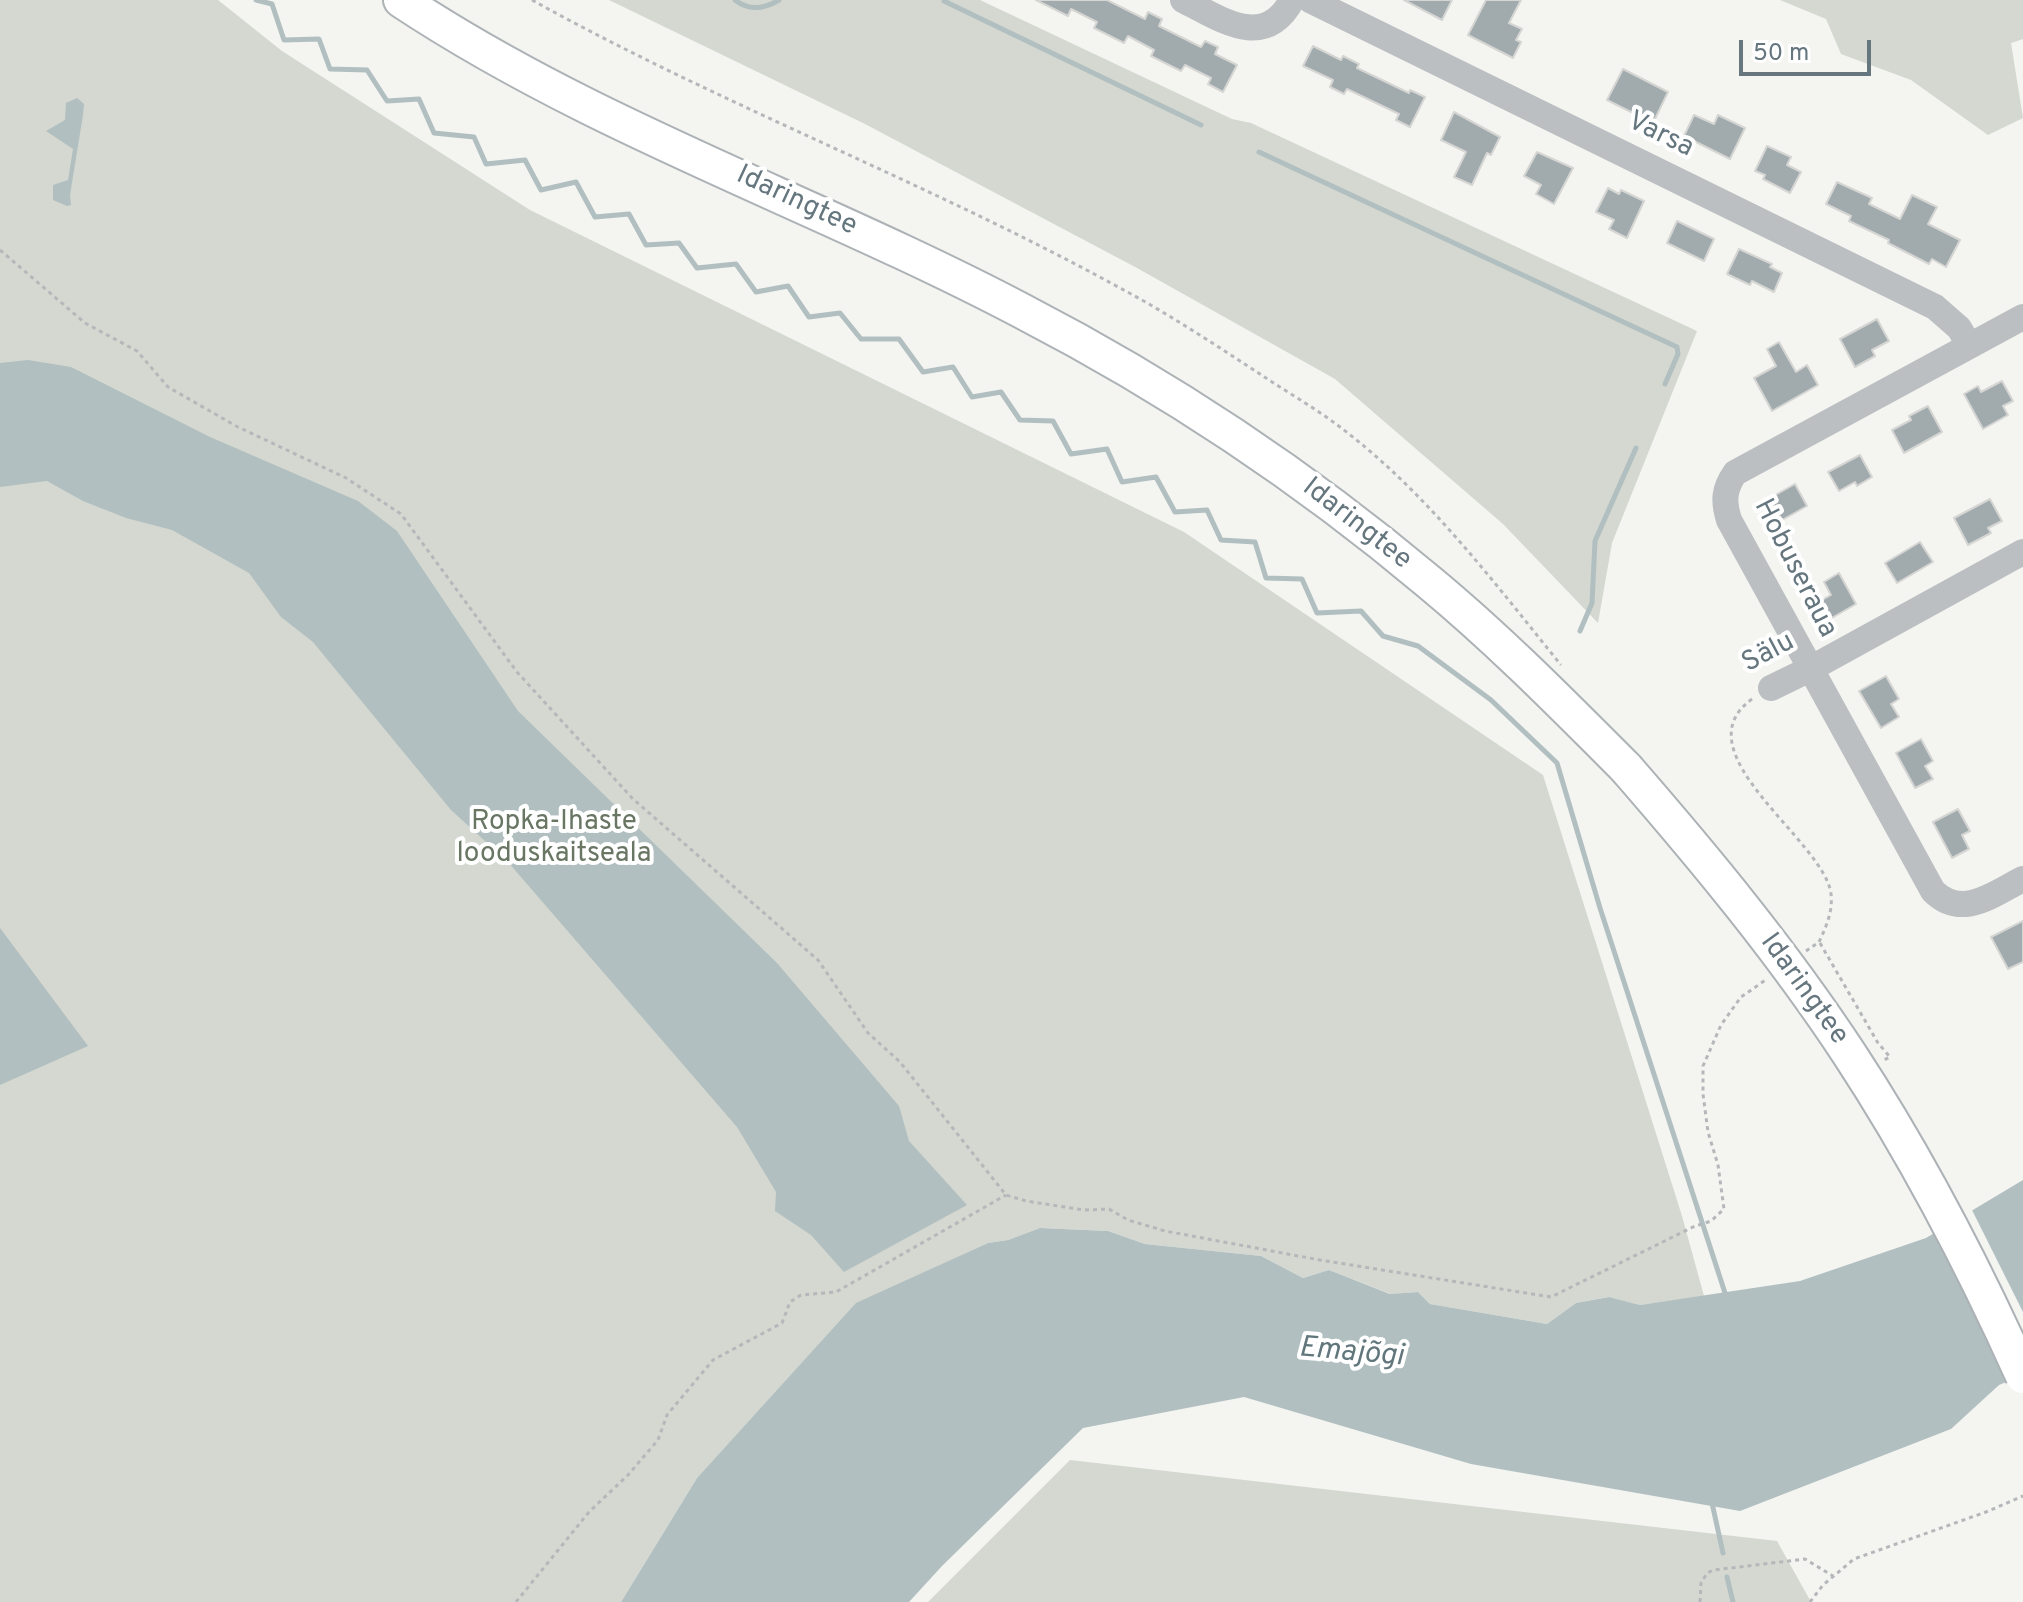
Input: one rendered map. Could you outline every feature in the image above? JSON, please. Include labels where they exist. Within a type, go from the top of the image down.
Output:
[{"type":"main road","name":"Idaringtee","points":[[401,0],[538,81],[1022,310],[1127,368],[1342,511],[1431,584],[1525,668],[1626,768],[1744,908],[1849,1054],[1941,1206],[2023,1376]]},
{"type":"street","points":[[1183,0],[1221,19],[1251,29],[1275,21],[1283,15],[1292,0]]},
{"type":"street","name":"Varsa","points":[[1310,0],[1935,307],[1959,328],[1969,345]]},
{"type":"street","name":"Hobuseraua","points":[[2023,317],[1735,473],[1724,497],[1729,520],[1925,878],[1942,900],[1950,905],[1974,903],[2023,879]]},
{"type":"street","name":"Sälu","points":[[1771,688],[2023,552]]},
{"type":"path","points":[[532,0],[605,40],[1020,236],[1122,289],[1337,424],[1405,482],[1456,536],[1566,671]]},
{"type":"path","points":[[0,250],[85,323],[137,351],[168,387],[236,426],[346,478],[401,514],[517,672],[633,799],[818,960],[868,1033],[900,1062],[1006,1195],[1084,1210],[1109,1209],[1128,1220],[1181,1234],[1551,1297],[1711,1221],[1724,1209],[1718,1165],[1708,1132],[1703,1066],[1721,1025],[1741,997],[1774,974]]},
{"type":"path","name":"Sälu","points":[[1771,688],[1748,701],[1734,720],[1732,741],[1738,763],[1821,869],[1831,893],[1829,919],[1819,942]]},
{"type":"path","points":[[1797,958],[1819,942],[1878,1043],[1890,1057]]},
{"type":"path","points":[[516,1602],[589,1512],[628,1475],[658,1440],[667,1415],[713,1360],[782,1323],[790,1302],[801,1295],[836,1292],[1006,1195]]},
{"type":"path","points":[[1810,1602],[1833,1576],[1854,1559],[1971,1518],[2023,1496]]},
{"type":"path","points":[[1700,1602],[1701,1583],[1707,1573],[1714,1570],[1805,1559],[1833,1576]]},
{"type":"green space","name":"Ropka-Ihaste looduskaitseala","points":[[0,0],[218,0],[282,51],[530,210],[1184,532],[1543,775],[1682,1216],[1704,1296],[1640,1305],[1608,1297],[1576,1303],[1547,1324],[1430,1304],[1418,1292],[1391,1294],[1329,1270],[1303,1278],[1261,1256],[1145,1244],[1108,1231],[1040,1228],[1008,1240],[988,1243],[856,1304],[697,1478],[621,1602],[0,1602]]},
{"type":"green space","points":[[609,0],[980,0],[1232,119],[1251,123],[1697,331],[1612,543],[1598,623],[1503,524],[1335,379],[1137,268],[865,124]]},
{"type":"green space","points":[[1780,0],[2023,0],[2023,39],[2011,43],[2023,118],[1988,135],[1911,80],[1841,54],[1826,19]]},
{"type":"green space","points":[[1070,1460],[1777,1541],[1811,1602],[928,1602]]},
{"type":"water","points":[[77,98],[84,104],[83,115],[71,205],[67,206],[53,200],[53,185],[68,180],[73,149],[46,131],[65,120],[66,103]]},
{"type":"water","points":[[28,360],[71,367],[210,437],[358,501],[397,531],[518,711],[777,963],[899,1106],[909,1141],[967,1205],[844,1272],[811,1235],[775,1211],[776,1192],[737,1127],[508,862],[451,810],[313,642],[281,617],[249,573],[172,530],[126,518],[83,501],[47,481],[0,487],[0,363]]},
{"type":"water","points":[[0,928],[88,1046],[0,1085]]},
{"type":"water","name":"Emajõgi","points":[[2023,1180],[2023,1375],[1999,1385],[1951,1429],[1740,1511],[1471,1464],[1244,1397],[1083,1428],[909,1602],[621,1602],[697,1478],[856,1303],[988,1243],[1008,1240],[1040,1228],[1108,1231],[1145,1244],[1261,1256],[1303,1278],[1329,1270],[1390,1294],[1418,1292],[1430,1304],[1547,1324],[1576,1303],[1609,1297],[1640,1305],[1800,1281],[1926,1238]]},
{"type":"pier","points":[[1970,1206],[2023,1312],[2023,1379],[1936,1227]]},
{"type":"building","points":[[1036,0],[1107,0],[1145,19],[1148,12],[1162,19],[1159,26],[1201,47],[1205,41],[1218,47],[1215,54],[1237,65],[1223,92],[1208,84],[1211,78],[1185,65],[1181,71],[1151,56],[1154,50],[1128,36],[1124,43],[1094,28],[1097,22],[1071,9],[1068,16]]},
{"type":"building","points":[[1404,0],[1452,0],[1442,20]]},
{"type":"building","points":[[1486,0],[1521,0],[1509,23],[1522,29],[1516,40],[1521,42],[1513,58],[1468,35]]},
{"type":"building","points":[[1313,46],[1341,60],[1343,56],[1359,64],[1357,68],[1409,93],[1410,90],[1425,97],[1410,127],[1396,120],[1399,114],[1347,89],[1344,94],[1330,87],[1333,80],[1303,66]]},
{"type":"building","points":[[1623,69],[1668,92],[1653,123],[1607,100]]},
{"type":"building","points":[[1454,112],[1500,137],[1491,155],[1487,153],[1472,185],[1454,177],[1466,152],[1441,140]]},
{"type":"building","points":[[1694,115],[1714,124],[1718,115],[1745,128],[1730,159],[1684,136]]},
{"type":"building","points":[[1767,146],[1791,157],[1787,165],[1801,172],[1790,193],[1763,179],[1765,175],[1755,171]]},
{"type":"building","points":[[1537,152],[1573,168],[1554,204],[1536,194],[1541,185],[1524,176]]},
{"type":"building","points":[[1837,182],[1872,198],[1869,204],[1900,219],[1912,195],[1937,207],[1928,224],[1960,240],[1946,267],[1932,259],[1929,264],[1888,243],[1889,240],[1849,221],[1851,216],[1826,204]]},
{"type":"building","points":[[1608,188],[1619,194],[1621,190],[1644,201],[1627,238],[1609,229],[1614,220],[1596,212]]},
{"type":"building","points":[[1677,221],[1714,239],[1704,261],[1667,243]]},
{"type":"building","points":[[1739,249],[1772,264],[1770,267],[1782,273],[1774,292],[1752,281],[1750,285],[1727,274]]},
{"type":"building","points":[[1877,319],[1889,341],[1872,350],[1875,356],[1855,367],[1840,339]]},
{"type":"building","points":[[1779,342],[1796,372],[1807,365],[1818,385],[1772,411],[1754,378],[1776,366],[1767,349]]},
{"type":"building","points":[[2002,381],[2013,401],[2003,406],[2008,415],[1983,429],[1964,394],[1978,386],[1981,392]]},
{"type":"building","points":[[1928,406],[1942,432],[1904,453],[1892,430]]},
{"type":"building","points":[[1860,455],[1872,477],[1857,486],[1855,482],[1839,491],[1828,472]]},
{"type":"building","points":[[1795,484],[1807,506],[1782,520],[1770,498]]},
{"type":"building","points":[[1990,499],[2002,521],[1988,528],[1991,533],[1968,545],[1954,518]]},
{"type":"building","points":[[1920,542],[1933,562],[1897,583],[1885,563]]},
{"type":"building","points":[[1839,573],[1856,604],[1823,623],[1813,605],[1831,595],[1824,582]]},
{"type":"building","points":[[1886,676],[1899,699],[1891,704],[1899,717],[1881,728],[1859,691]]},
{"type":"building","points":[[1921,739],[1933,761],[1925,766],[1933,779],[1915,788],[1896,753]]},
{"type":"building","points":[[1958,809],[1970,831],[1962,835],[1969,849],[1952,858],[1933,822]]},
{"type":"building","points":[[2023,921],[2023,962],[2008,969],[1991,937]]},
{"type":"waterway","points":[[256,0],[272,4],[284,40],[319,39],[330,69],[367,70],[387,101],[419,99],[434,133],[474,137],[486,164],[525,160],[541,190],[576,182],[595,217],[629,214],[646,245],[679,243],[697,268],[736,264],[756,292],[788,286],[809,317],[840,313],[861,339],[899,339],[923,372],[953,367],[972,397],[1001,392],[1020,420],[1053,421],[1071,454],[1107,449],[1122,482],[1156,477],[1175,512],[1207,510],[1221,540],[1255,542],[1266,578],[1302,579],[1317,613],[1361,611],[1383,636],[1418,646],[1491,700],[1557,763],[1600,908],[1726,1296]]},
{"type":"waterway","points":[[735,0],[757,8],[779,0]]},
{"type":"waterway","points":[[944,1],[1201,125]]},
{"type":"waterway","points":[[1259,152],[1677,347],[1678,354],[1665,384]]},
{"type":"waterway","points":[[1580,631],[1592,603],[1595,541],[1636,448]]},
{"type":"waterway","points":[[1712,1503],[1723,1553]]},
{"type":"waterway","points":[[1727,1577],[1733,1602]]}]
